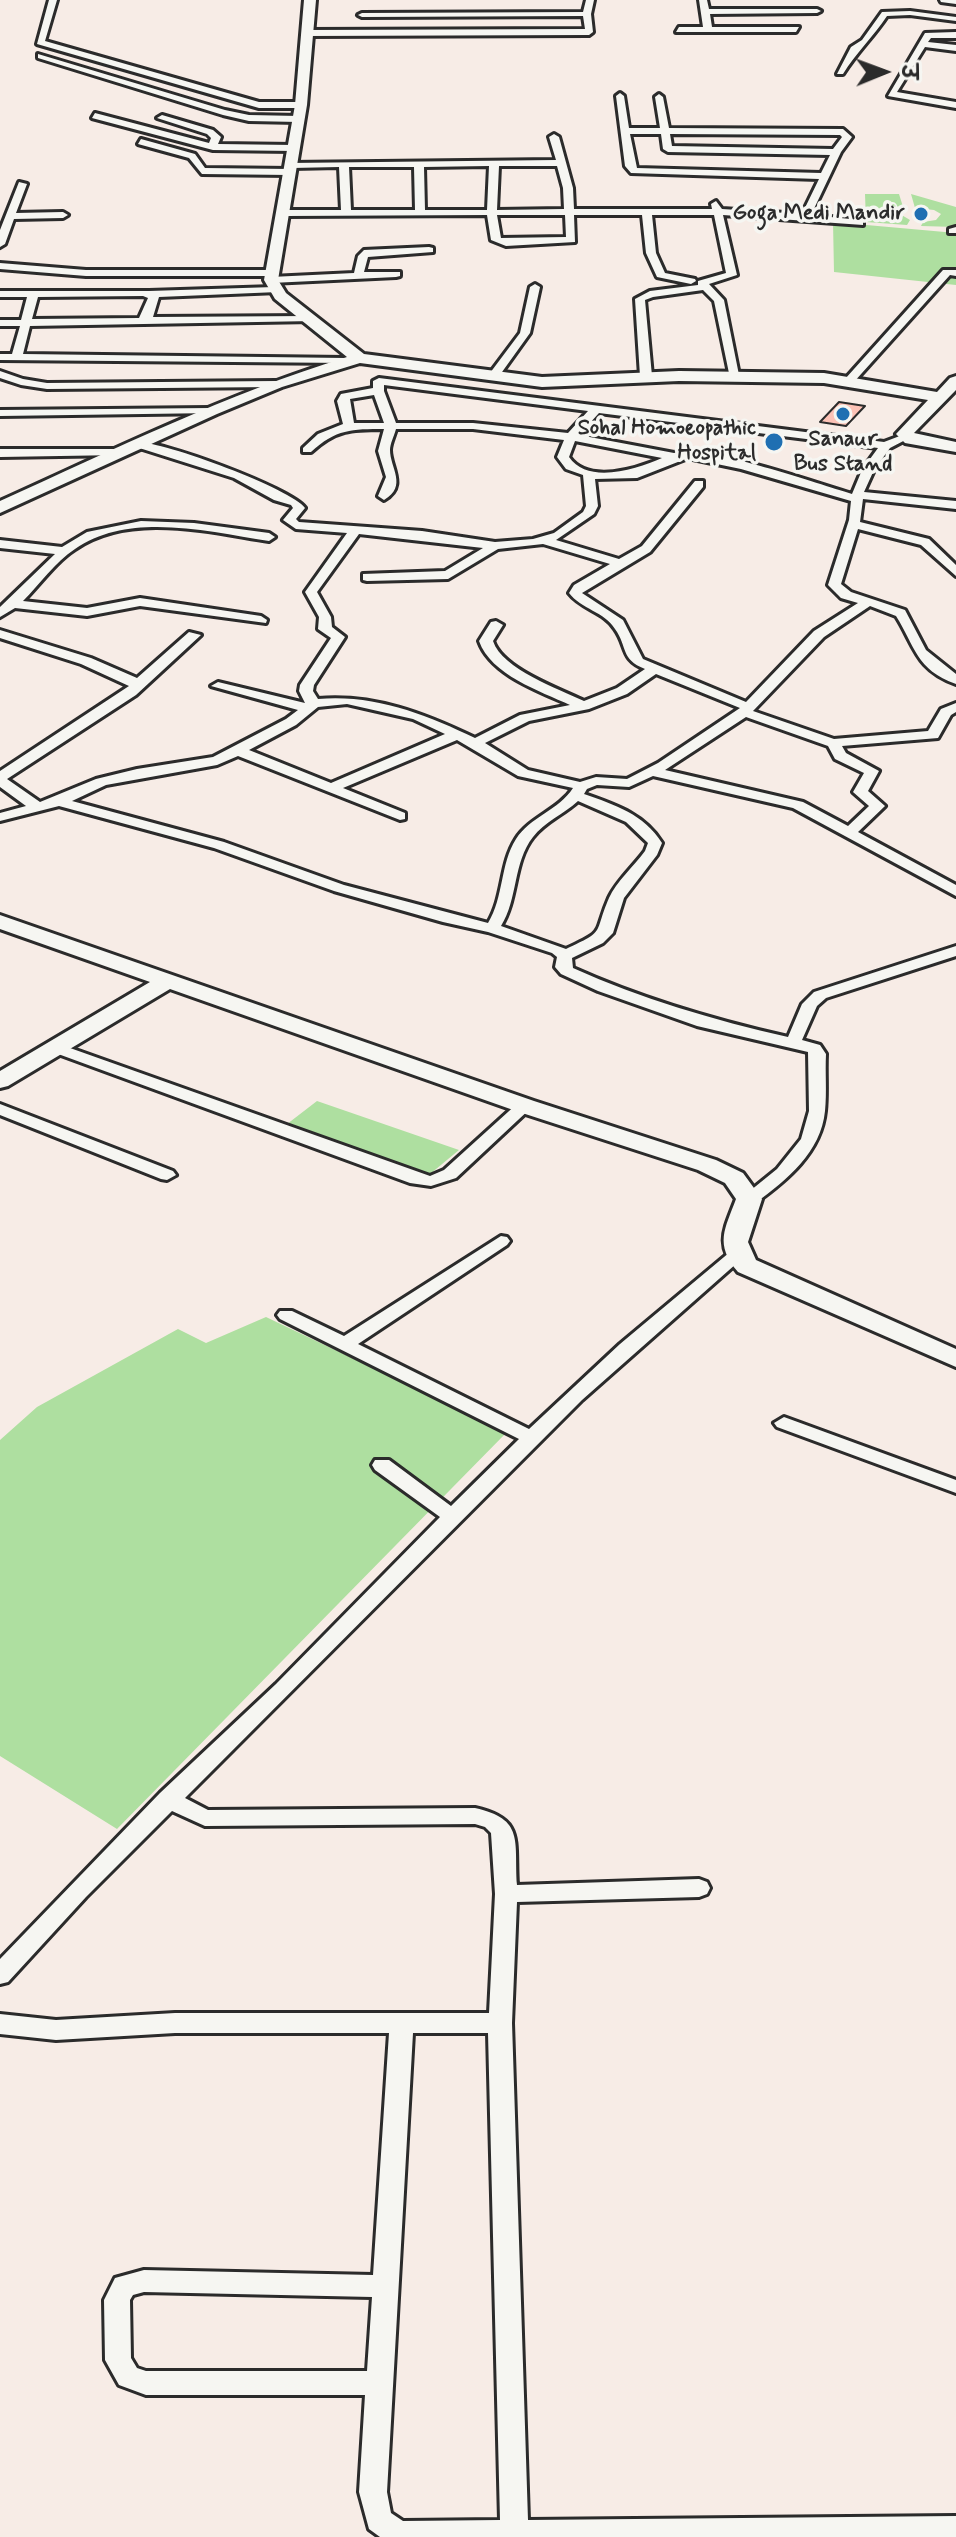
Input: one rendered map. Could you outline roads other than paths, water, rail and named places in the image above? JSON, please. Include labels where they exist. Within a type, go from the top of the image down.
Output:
[{"type":"street","points":[[53,0],[40,42],[255,104],[300,112]]},
{"type":"street","points":[[272,281],[300,112],[310,0]]},
{"type":"street","points":[[361,33],[362,0]]},
{"type":"street","points":[[307,33],[587,33],[590,32],[587,14],[590,0]]},
{"type":"street","points":[[703,0],[708,30]]},
{"type":"street","points":[[944,0],[956,2]]},
{"type":"street","points":[[703,12],[817,11]]},
{"type":"street","points":[[679,30],[793,29],[784,12]]},
{"type":"street","points":[[362,15],[587,14]]},
{"type":"street","points":[[840,72],[854,49],[865,42],[885,14],[956,19]]},
{"type":"street","points":[[956,35],[929,34],[893,96],[956,105]]},
{"type":"street","points":[[924,44],[956,48]]},
{"type":"street","points":[[41,56],[238,116],[300,112]]},
{"type":"street","points":[[899,86],[955,93]]},
{"type":"street","points":[[620,96],[630,166],[638,173],[825,176]]},
{"type":"street","points":[[659,97],[667,130],[666,148],[672,150],[836,152]]},
{"type":"street","points":[[95,116],[213,147],[294,148]]},
{"type":"street","points":[[162,118],[210,132],[216,137],[213,147]]},
{"type":"street","points":[[625,131],[843,132],[847,137],[836,152],[805,217]]},
{"type":"street","points":[[494,164],[492,213],[496,240],[506,243],[571,240],[569,200],[554,137]]},
{"type":"street","points":[[141,142],[195,157],[196,165],[202,171],[344,165],[559,163]]},
{"type":"street","points":[[419,164],[420,212]]},
{"type":"street","points":[[344,165],[346,212]]},
{"type":"street","points":[[0,244],[22,184]]},
{"type":"street","points":[[569,200],[717,204],[732,275],[640,299],[646,376]]},
{"type":"street","points":[[285,213],[720,212],[860,223]]},
{"type":"street","points":[[647,213],[651,253],[661,275],[702,285],[719,300],[736,378]]},
{"type":"street","points":[[7,219],[63,215]]},
{"type":"street","points":[[358,276],[363,256],[368,252],[429,250]]},
{"type":"street","points":[[0,266],[272,281],[352,359]]},
{"type":"street","points":[[849,381],[947,272],[956,273]]},
{"type":"street","points":[[0,294],[151,294],[272,281],[396,274]]},
{"type":"street","points":[[493,377],[525,333],[535,287]]},
{"type":"street","points":[[17,357],[33,294]]},
{"type":"street","points":[[143,320],[147,318],[154,297],[151,294]]},
{"type":"street","points":[[0,323],[310,319]]},
{"type":"street","points":[[0,357],[352,359],[560,383],[646,376],[849,381],[940,397]]},
{"type":"street","points":[[0,508],[211,411],[276,384],[352,359]]},
{"type":"street","points":[[384,496],[392,477],[384,451],[391,425],[378,386],[388,361]]},
{"type":"street","points":[[0,374],[21,382],[47,386],[276,384]]},
{"type":"street","points":[[905,437],[904,434],[956,381]]},
{"type":"street","points":[[349,426],[343,401],[345,396],[378,386],[597,408],[886,446]]},
{"type":"street","points":[[597,408],[571,437],[563,457],[565,463],[589,474],[637,474],[688,454],[857,497],[956,505]]},
{"type":"street","points":[[0,413],[211,411]]},
{"type":"street","points":[[307,450],[322,436],[349,426],[473,426],[571,437],[674,457]]},
{"type":"street","points":[[954,447],[905,437],[886,446],[868,470],[857,497],[854,524],[834,585],[846,595],[889,606],[904,615],[920,653],[936,669],[956,680]]},
{"type":"street","points":[[137,444],[238,475],[278,497],[295,502],[299,508],[289,520],[296,525],[422,535],[495,546],[545,541],[569,530],[588,514],[593,499],[589,474]]},
{"type":"street","points":[[0,453],[120,452]]},
{"type":"street","points":[[699,484],[655,541],[623,564],[578,588],[575,593],[617,622],[628,640],[631,656],[746,710],[833,743],[933,735],[946,712],[956,707]]},
{"type":"street","points":[[0,613],[14,604],[65,551],[85,538],[141,523],[269,537]]},
{"type":"street","points":[[854,524],[925,542],[956,572]]},
{"type":"street","points":[[311,705],[307,685],[338,637],[325,629],[325,617],[311,592],[355,531]]},
{"type":"street","points":[[545,541],[623,564]]},
{"type":"street","points":[[0,544],[65,551]]},
{"type":"street","points":[[367,577],[448,575],[495,546]]},
{"type":"street","points":[[14,604],[87,612],[140,602],[261,620]]},
{"type":"street","points":[[492,928],[502,915],[522,842],[543,819],[596,781],[629,783],[653,772],[746,710],[819,634],[868,602]]},
{"type":"street","points":[[496,625],[486,641],[490,654],[517,672],[584,706]]},
{"type":"street","points":[[0,634],[86,661],[132,680],[136,686]]},
{"type":"street","points":[[37,807],[0,779],[131,692],[194,635]]},
{"type":"street","points":[[475,743],[525,718],[584,706],[622,691],[654,669]]},
{"type":"street","points":[[218,686],[311,705]]},
{"type":"street","points":[[0,817],[59,802],[101,782],[137,773],[217,761],[291,722],[311,705],[330,699],[376,705],[417,716],[475,743],[523,773],[579,791],[615,810],[641,825],[655,843],[652,852],[617,897],[608,930],[598,940],[565,956],[492,928],[448,919],[339,888],[219,845],[59,802]]},
{"type":"street","points":[[333,787],[456,735]]},
{"type":"street","points":[[833,743],[840,756],[872,771],[860,792],[878,806],[850,832]]},
{"type":"street","points":[[239,751],[400,816]]},
{"type":"street","points":[[653,772],[798,805],[956,891]]},
{"type":"street","points":[[0,922],[525,1106],[707,1165],[734,1178],[749,1199]]},
{"type":"street","points":[[794,1041],[810,1004],[820,995],[955,950]]},
{"type":"street","points":[[565,956],[563,967],[567,971],[653,1007],[703,1023],[806,1044],[818,1054],[817,1113],[813,1127],[785,1173],[749,1199],[733,1246],[736,1256],[747,1266],[956,1359]]},
{"type":"street","points":[[2,1078],[170,980]]},
{"type":"street","points":[[56,1048],[416,1179],[431,1181],[450,1174],[525,1106]]},
{"type":"street","points":[[0,1109],[167,1175]]},
{"type":"street","points":[[345,1344],[501,1241]]},
{"type":"street","points":[[0,1975],[168,1799],[322,1651],[530,1437],[736,1256]]},
{"type":"street","points":[[286,1315],[530,1437]]},
{"type":"street","points":[[784,1423],[956,1487]]},
{"type":"street","points":[[382,1465],[452,1516]]},
{"type":"street","points":[[168,1799],[192,1814],[219,1819],[475,1816],[492,1820],[502,1831],[506,1894],[500,2023],[514,2531]]},
{"type":"street","points":[[506,1894],[699,1888]]},
{"type":"street","points":[[0,2024],[56,2030],[175,2023],[500,2023]]},
{"type":"street","points":[[401,2025],[373,2492],[379,2520],[399,2534],[956,2529]]},
{"type":"street","points":[[378,2383],[146,2383],[128,2377],[118,2360],[117,2300],[124,2286],[144,2281],[385,2286]]},
{"type":"place","name":"Goga Medi Mandir","points":[[921,214]]},
{"type":"place","name":"Sanaur Bus Stand","points":[[843,414]]},
{"type":"place","name":"Sohal Homoeopathic Hospital","points":[[774,442]]}]
